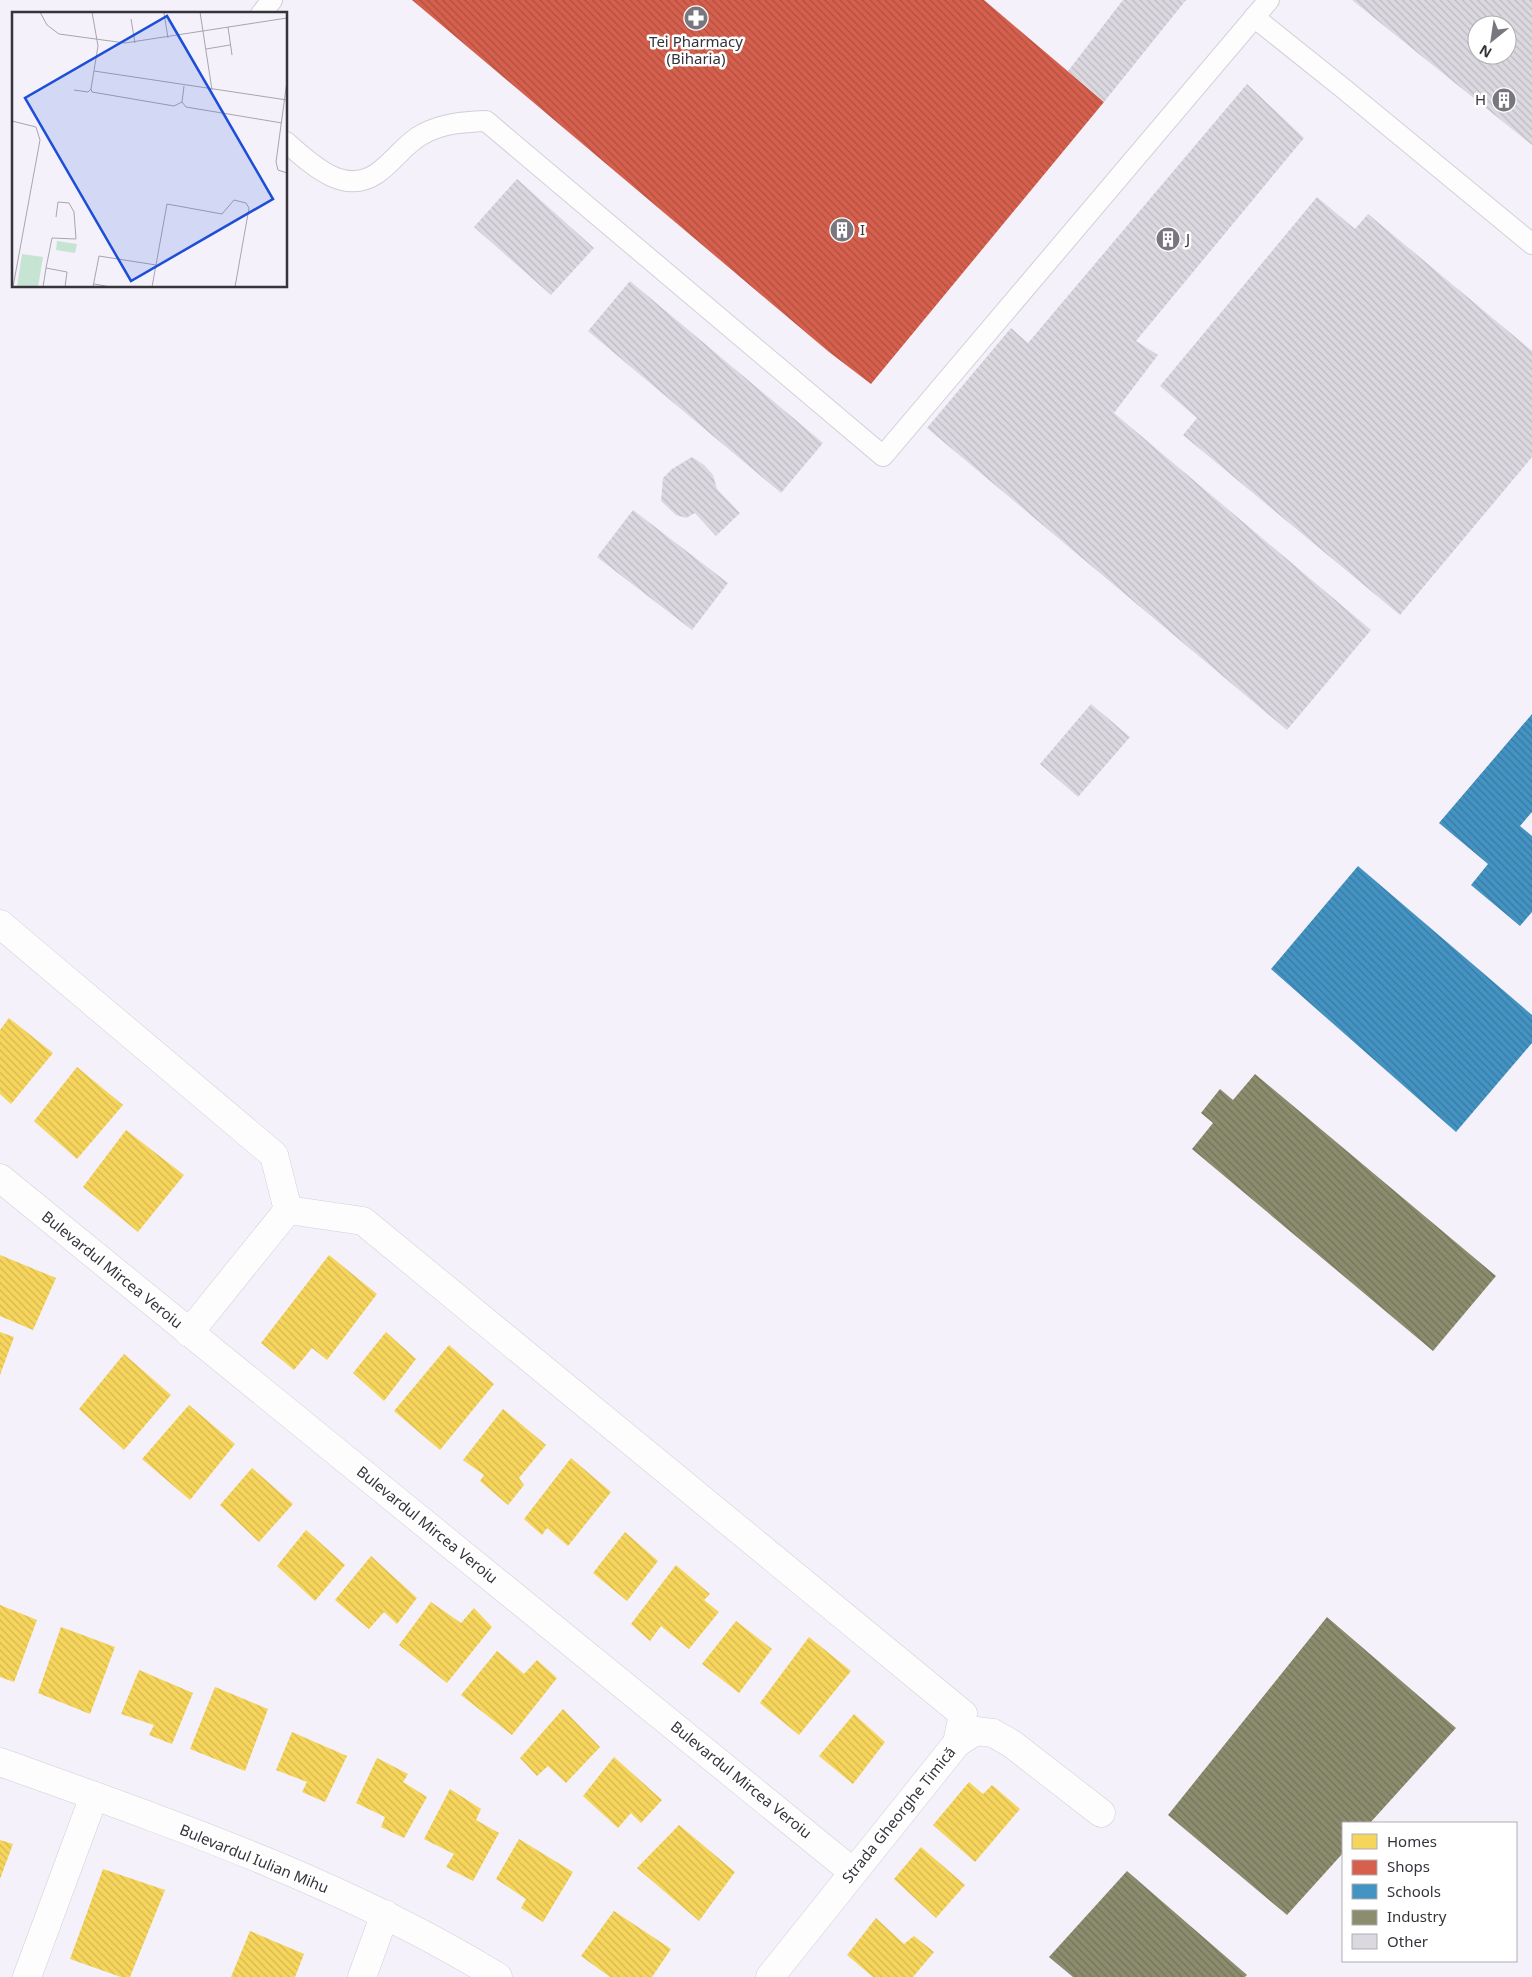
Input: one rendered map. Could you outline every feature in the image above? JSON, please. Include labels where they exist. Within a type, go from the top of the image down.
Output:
[{"type":"street","points":[[0,924],[274,1155],[288,1210]]},
{"type":"street","name":"Bulevardul Mircea Veroiu","points":[[0,1178],[853,1872]]},
{"type":"street","points":[[189,1333],[288,1210]]},
{"type":"street","points":[[288,1210],[364,1221],[963,1714],[957,1743]]},
{"type":"street","name":"Strada Gheorghe Timică","points":[[770,1977],[957,1743],[976,1730],[993,1733],[1012,1744],[1101,1814]]},
{"type":"street","name":"Bulevardul Iulian Mihu","points":[[0,1762],[254,1856],[385,1914],[498,1977]]},
{"type":"street","points":[[27,1977],[94,1796]]},
{"type":"street","points":[[362,1977],[385,1914]]},
{"type":"lane","points":[[263,12],[272,0]]},
{"type":"lane","points":[[288,144],[320,172],[352,183],[375,175],[422,134],[450,123],[486,121],[883,456],[1269,0]]},
{"type":"lane","points":[[1254,17],[1532,244]]},
{"type":"building: Homes","points":[[9,1018],[53,1053],[11,1104],[0,1094],[0,1030]]},
{"type":"building: Homes","points":[[77,1067],[123,1105],[77,1159],[34,1121]]},
{"type":"building: Homes","points":[[126,1130],[184,1175],[138,1232],[83,1187]]},
{"type":"building: Homes","points":[[0,1255],[56,1278],[33,1330],[0,1316]]},
{"type":"building: Homes","points":[[329,1255],[377,1294],[327,1360],[312,1348],[294,1370],[261,1343]]},
{"type":"building: Homes","points":[[0,1332],[14,1337],[0,1375]]},
{"type":"building: Homes","points":[[386,1332],[416,1359],[384,1401],[353,1373]]},
{"type":"building: Homes","points":[[449,1345],[494,1384],[440,1450],[394,1411]]},
{"type":"building: Homes","points":[[124,1354],[171,1395],[124,1450],[79,1409]]},
{"type":"building: Homes","points":[[189,1405],[235,1444],[190,1500],[142,1459]]},
{"type":"building: Homes","points":[[503,1409],[546,1445],[519,1478],[524,1485],[508,1505],[480,1481],[484,1475],[463,1460]]},
{"type":"building: Homes","points":[[571,1458],[611,1492],[568,1546],[547,1528],[542,1535],[524,1519]]},
{"type":"building: Homes","points":[[252,1468],[293,1504],[259,1542],[220,1505]]},
{"type":"building: Homes","points":[[306,1530],[345,1565],[315,1601],[277,1566]]},
{"type":"building: Homes","points":[[625,1532],[658,1561],[627,1601],[593,1573]]},
{"type":"building: Homes","points":[[371,1556],[417,1598],[397,1624],[384,1612],[369,1629],[335,1600]]},
{"type":"building: Homes","points":[[676,1565],[710,1594],[704,1600],[719,1612],[689,1649],[661,1626],[650,1641],[631,1624]]},
{"type":"building: Homes","points":[[431,1602],[461,1623],[474,1608],[492,1627],[447,1683],[399,1645]]},
{"type":"building: Homes","points":[[0,1605],[37,1620],[14,1682],[0,1677]]},
{"type":"building: Homes","points":[[736,1621],[772,1649],[739,1693],[702,1664]]},
{"type":"building: Homes","points":[[61,1627],[115,1647],[90,1714],[38,1693]]},
{"type":"building: Homes","points":[[809,1637],[851,1671],[799,1735],[760,1703]]},
{"type":"building: Homes","points":[[497,1651],[524,1674],[537,1660],[557,1678],[512,1735],[461,1695]]},
{"type":"building: Homes","points":[[139,1670],[193,1693],[172,1744],[149,1735],[154,1725],[121,1714]]},
{"type":"building: Homes","points":[[215,1687],[268,1709],[245,1771],[190,1749]]},
{"type":"building: Homes","points":[[563,1709],[600,1747],[566,1783],[548,1766],[537,1776],[520,1758]]},
{"type":"building: Homes","points":[[854,1714],[885,1742],[853,1784],[819,1756]]},
{"type":"building: Homes","points":[[292,1732],[347,1756],[325,1802],[302,1792],[307,1782],[276,1770]]},
{"type":"building: Homes","points":[[614,1757],[662,1800],[641,1823],[631,1813],[618,1828],[583,1796]]},
{"type":"building: Homes","points":[[377,1758],[408,1774],[403,1782],[427,1797],[404,1838],[381,1827],[385,1817],[356,1803]]},
{"type":"building: Homes","points":[[969,1782],[983,1794],[992,1785],[1020,1809],[975,1862],[933,1825]]},
{"type":"building: Homes","points":[[450,1789],[481,1809],[476,1820],[499,1833],[473,1881],[446,1867],[454,1854],[424,1839]]},
{"type":"building: Homes","points":[[679,1825],[735,1872],[699,1921],[637,1868]]},
{"type":"building: Homes","points":[[519,1839],[573,1872],[543,1922],[521,1908],[526,1899],[496,1879]]},
{"type":"building: Homes","points":[[0,1840],[13,1844],[0,1879]]},
{"type":"building: Homes","points":[[921,1847],[965,1885],[936,1918],[894,1879]]},
{"type":"building: Homes","points":[[103,1869],[165,1890],[130,1977],[121,1977],[70,1959]]},
{"type":"building: Homes","points":[[614,1911],[671,1949],[652,1977],[610,1977],[581,1956]]},
{"type":"building: Homes","points":[[876,1918],[904,1944],[914,1936],[934,1952],[913,1977],[873,1977],[847,1955]]},
{"type":"building: Homes","points":[[250,1931],[304,1954],[295,1977],[231,1977]]},
{"type":"building: Shops","name":"I","points":[[412,0],[984,0],[1104,102],[871,384],[829,352]]},
{"type":"building: Schools","points":[[1532,714],[1532,812],[1520,826],[1532,836],[1532,912],[1520,926],[1471,885],[1488,864],[1439,823]]},
{"type":"building: Schools","points":[[1358,866],[1532,1015],[1532,1043],[1456,1132],[1271,969]]},
{"type":"building: Industry","points":[[1255,1074],[1496,1276],[1433,1351],[1192,1149],[1213,1123],[1201,1113],[1220,1089],[1233,1100]]},
{"type":"building: Industry","points":[[1327,1617],[1456,1728],[1371,1822],[1342,1822],[1342,1854],[1287,1915],[1168,1815]]},
{"type":"building: Industry","points":[[1127,1871],[1247,1975],[1245,1977],[1073,1977],[1049,1957]]},
{"type":"building: Other","points":[[1123,0],[1186,0],[1104,102],[1068,71]]},
{"type":"building: Other","name":"H","points":[[1352,0],[1532,0],[1532,145]]},
{"type":"building: Other","points":[[1247,84],[1304,138],[1136,341],[1158,355],[1114,413],[1371,630],[1287,730],[927,428],[1011,328],[1028,343]]},
{"type":"building: Other","points":[[517,179],[594,248],[551,295],[474,227]]},
{"type":"building: Other","points":[[1317,197],[1355,229],[1368,214],[1532,351],[1532,457],[1400,615],[1183,435],[1197,418],[1160,386]]},
{"type":"building: Other","points":[[630,281],[823,443],[781,493],[588,331]]},
{"type":"building: Other","points":[[692,457],[704,465],[713,475],[717,489],[740,513],[716,536],[695,513],[686,518],[676,515],[661,501],[663,478],[672,469]]},
{"type":"building: Other","points":[[633,510],[728,583],[692,630],[597,557]]},
{"type":"building: Other","points":[[1091,704],[1130,737],[1078,797],[1040,764]]},
{"type":"place","name":"Tei Pharmacy (Biharia)","points":[[696,18]]},
{"type":"place","name":"H","points":[[1504,100]]},
{"type":"place","name":"I","points":[[842,230]]},
{"type":"place","name":"J","points":[[1168,239]]}]
